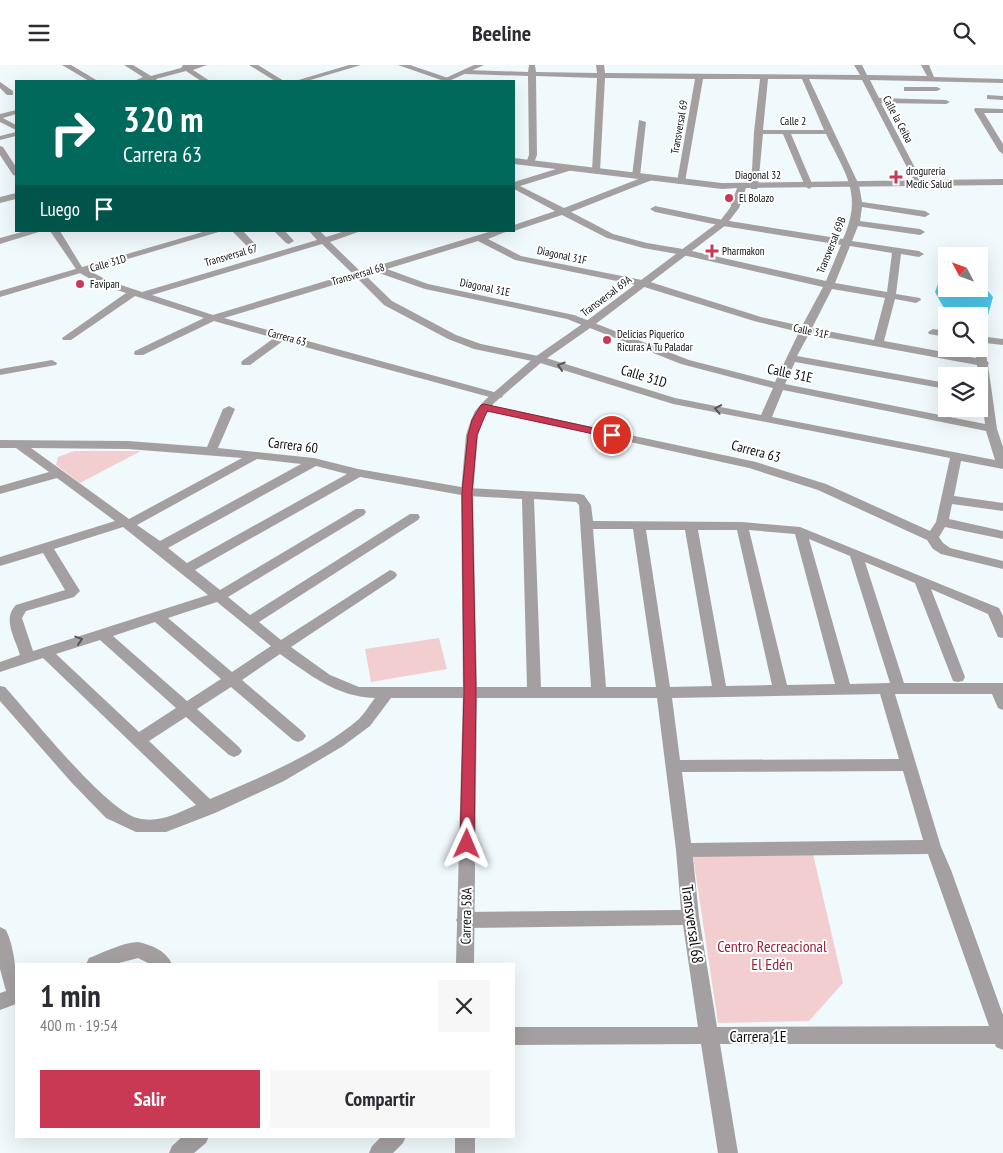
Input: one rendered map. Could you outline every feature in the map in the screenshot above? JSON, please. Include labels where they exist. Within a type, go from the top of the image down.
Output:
[{"type":"street","points":[[66,65],[92,80]]},
{"type":"street","points":[[128,65],[153,80],[184,67],[203,65]]},
{"type":"street","points":[[253,65],[278,80]]},
{"type":"street","points":[[303,80],[357,65]]},
{"type":"street","points":[[402,65],[445,80],[464,75],[532,74],[695,77],[799,75],[864,79],[931,78],[1003,81]]},
{"type":"street","points":[[464,75],[480,65]]},
{"type":"street","points":[[530,163],[533,155],[532,65]]},
{"type":"street","points":[[596,171],[600,65]]},
{"type":"street","points":[[687,65],[695,77]]},
{"type":"street","points":[[724,65],[729,76]]},
{"type":"street","name":"Calle la Ceiba","points":[[858,65],[919,183]]},
{"type":"street","points":[[925,65],[931,78]]},
{"type":"street","points":[[184,67],[204,80]]},
{"type":"street","name":"Transversal 69B","points":[[765,419],[791,358],[829,285],[855,223],[858,204],[855,185],[799,75]]},
{"type":"street","name":"Transversal 69","points":[[681,182],[695,77]]},
{"type":"street","points":[[754,187],[764,77]]},
{"type":"street","points":[[0,84],[10,93]]},
{"type":"street","points":[[869,88],[879,88]]},
{"type":"street","points":[[898,89],[937,89]]},
{"type":"street","points":[[990,97],[1003,98]]},
{"type":"street","points":[[876,101],[946,102]]},
{"type":"street","points":[[1003,111],[978,110],[1003,151]]},
{"type":"street","points":[[0,117],[15,112]]},
{"type":"street","points":[[0,117],[15,127]]},
{"type":"street","points":[[636,176],[642,122]]},
{"type":"street","name":"Calle 2","points":[[758,132],[829,132]]},
{"type":"street","points":[[786,132],[809,186]]},
{"type":"street","points":[[0,138],[15,134]]},
{"type":"street","points":[[0,149],[13,161]]},
{"type":"street","points":[[0,165],[13,161]]},
{"type":"street","name":"Diagonal 32","points":[[515,161],[681,182],[742,187],[1003,182]]},
{"type":"street","points":[[515,186],[569,168]]},
{"type":"street","points":[[515,228],[562,212],[649,178]]},
{"type":"street","points":[[515,187],[610,236],[646,246],[683,252],[829,285],[916,300]]},
{"type":"street","name":"Transversal 69A","points":[[477,420],[484,407],[539,359],[590,324],[723,223],[734,208],[742,187]]},
{"type":"street","points":[[0,200],[15,196]]},
{"type":"street","points":[[858,204],[924,214]]},
{"type":"street","points":[[654,209],[723,223],[919,254]]},
{"type":"street","points":[[855,223],[920,232]]},
{"type":"street","points":[[0,241],[33,232]]},
{"type":"street","name":"Carrera 63","points":[[56,232],[80,268],[104,283],[213,318],[497,396]]},
{"type":"street","name":"Calle 31D","points":[[0,294],[80,268],[213,232]]},
{"type":"street","points":[[238,232],[251,245]]},
{"type":"street","points":[[280,232],[289,241]]},
{"type":"street","name":"Calle 31D","points":[[315,232],[388,303],[406,315],[478,347],[539,359],[673,401],[1003,465]]},
{"type":"street","name":"Transversal 67","points":[[66,338],[138,294],[353,232]]},
{"type":"street","name":"Transversal 68","points":[[139,353],[213,318],[500,232]]},
{"type":"street","name":"Diagonal 31F","points":[[481,239],[518,258],[643,283]]},
{"type":"street","points":[[878,344],[891,296],[897,251]]},
{"type":"street","name":"Diagonal 31E","points":[[377,269],[425,286],[570,317],[590,324]]},
{"type":"street","name":"Calle 31F","points":[[643,283],[758,319],[805,330],[984,363]]},
{"type":"street","name":"Calle 31E","points":[[590,324],[685,362],[780,386],[991,429]]},
{"type":"street","points":[[933,332],[938,333]]},
{"type":"street","points":[[246,363],[283,336]]},
{"type":"street","points":[[988,340],[1003,342]]},
{"type":"street","points":[[983,357],[984,367]]},
{"type":"street","name":"Calle 31E","points":[[791,358],[938,385]]},
{"type":"street","points":[[0,372],[52,363]]},
{"type":"street","name":"Carrera 63","points":[[484,407],[752,465],[822,487],[932,537],[938,546],[946,551],[1003,565]]},
{"type":"street","points":[[211,451],[229,409]]},
{"type":"street","points":[[988,415],[1003,465]]},
{"type":"street","name":"Carrera 58A","points":[[465,963],[470,692],[467,492],[472,435],[477,420]]},
{"type":"street","name":"Carrera 60","points":[[0,444],[128,445],[211,451],[314,462],[358,473],[467,492],[580,498],[585,505],[586,525]]},
{"type":"street","points":[[20,445],[160,547],[282,648],[325,679],[358,692],[664,693],[1000,688],[1003,704]]},
{"type":"street","points":[[0,562],[127,523],[254,456]]},
{"type":"street","points":[[932,537],[942,522],[956,457]]},
{"type":"street","points":[[160,547],[314,462]]},
{"type":"street","points":[[0,490],[59,473]]},
{"type":"street","points":[[186,569],[358,473]]},
{"type":"street","points":[[528,494],[534,692]]},
{"type":"street","points":[[947,499],[1003,507]]},
{"type":"street","points":[[0,667],[219,596],[360,512]]},
{"type":"street","points":[[249,622],[414,517]]},
{"type":"street","points":[[942,522],[1003,535]]},
{"type":"street","points":[[599,692],[586,525],[742,526],[800,531],[988,607],[994,611],[1003,633]]},
{"type":"street","name":"Transversal 68","points":[[639,526],[674,766],[690,917],[728,1153]]},
{"type":"street","points":[[691,526],[720,691]]},
{"type":"street","points":[[742,526],[780,691]]},
{"type":"street","points":[[800,531],[844,689]]},
{"type":"street","points":[[28,658],[14,618],[16,613],[21,608],[73,591],[46,547]]},
{"type":"street","points":[[856,554],[933,847],[944,870],[1002,1037]]},
{"type":"street","points":[[139,740],[282,648],[390,575]]},
{"type":"street","points":[[921,580],[958,677]]},
{"type":"street","points":[[157,616],[298,736]]},
{"type":"street","points":[[101,633],[234,751]]},
{"type":"street","points":[[46,651],[209,808]]},
{"type":"street","points":[[0,691],[78,779],[112,813],[136,825],[166,825],[278,777],[338,743],[365,722],[388,691]]},
{"type":"street","points":[[674,766],[910,765]]},
{"type":"street","points":[[684,850],[933,847]]},
{"type":"street","points":[[465,920],[690,917]]},
{"type":"street","points":[[0,935],[15,991]]},
{"type":"street","points":[[97,963],[129,950],[142,949],[153,953],[163,963]]},
{"type":"street","points":[[0,1002],[15,995]]},
{"type":"street","name":"Carrera 1E","points":[[515,1036],[1002,1037]]},
{"type":"street","points":[[179,1153],[197,1138]]},
{"type":"street","points":[[379,1153],[394,1138]]},
{"type":"street","points":[[465,1138],[465,1153]]},
{"type":"green space","points":[[74,451],[141,451],[80,483],[56,465],[58,457]]},
{"type":"green space","points":[[439,638],[447,669],[371,682],[365,649]]},
{"type":"green space","name":"Centro Recreacional El Edén","points":[[813,854],[843,983],[809,1021],[718,1023],[693,856]]},
{"type":"water","points":[[938,284],[938,297],[988,297],[988,291],[993,297],[988,315],[988,307],[943,307],[935,292]]},
{"type":"place","name":"drogureria Medic Salud","points":[[896,177]]},
{"type":"place","name":"El Bolazo","points":[[729,198]]},
{"type":"place","name":"Pharmakon","points":[[712,251]]},
{"type":"place","name":"Favipan","points":[[80,284]]},
{"type":"place","name":"Delicias Piquerico Ricuras A Tu Paladar","points":[[607,340]]},
{"type":"route","points":[[467,844],[470,692],[467,492],[472,435],[477,420],[484,407],[612,435]]}]
